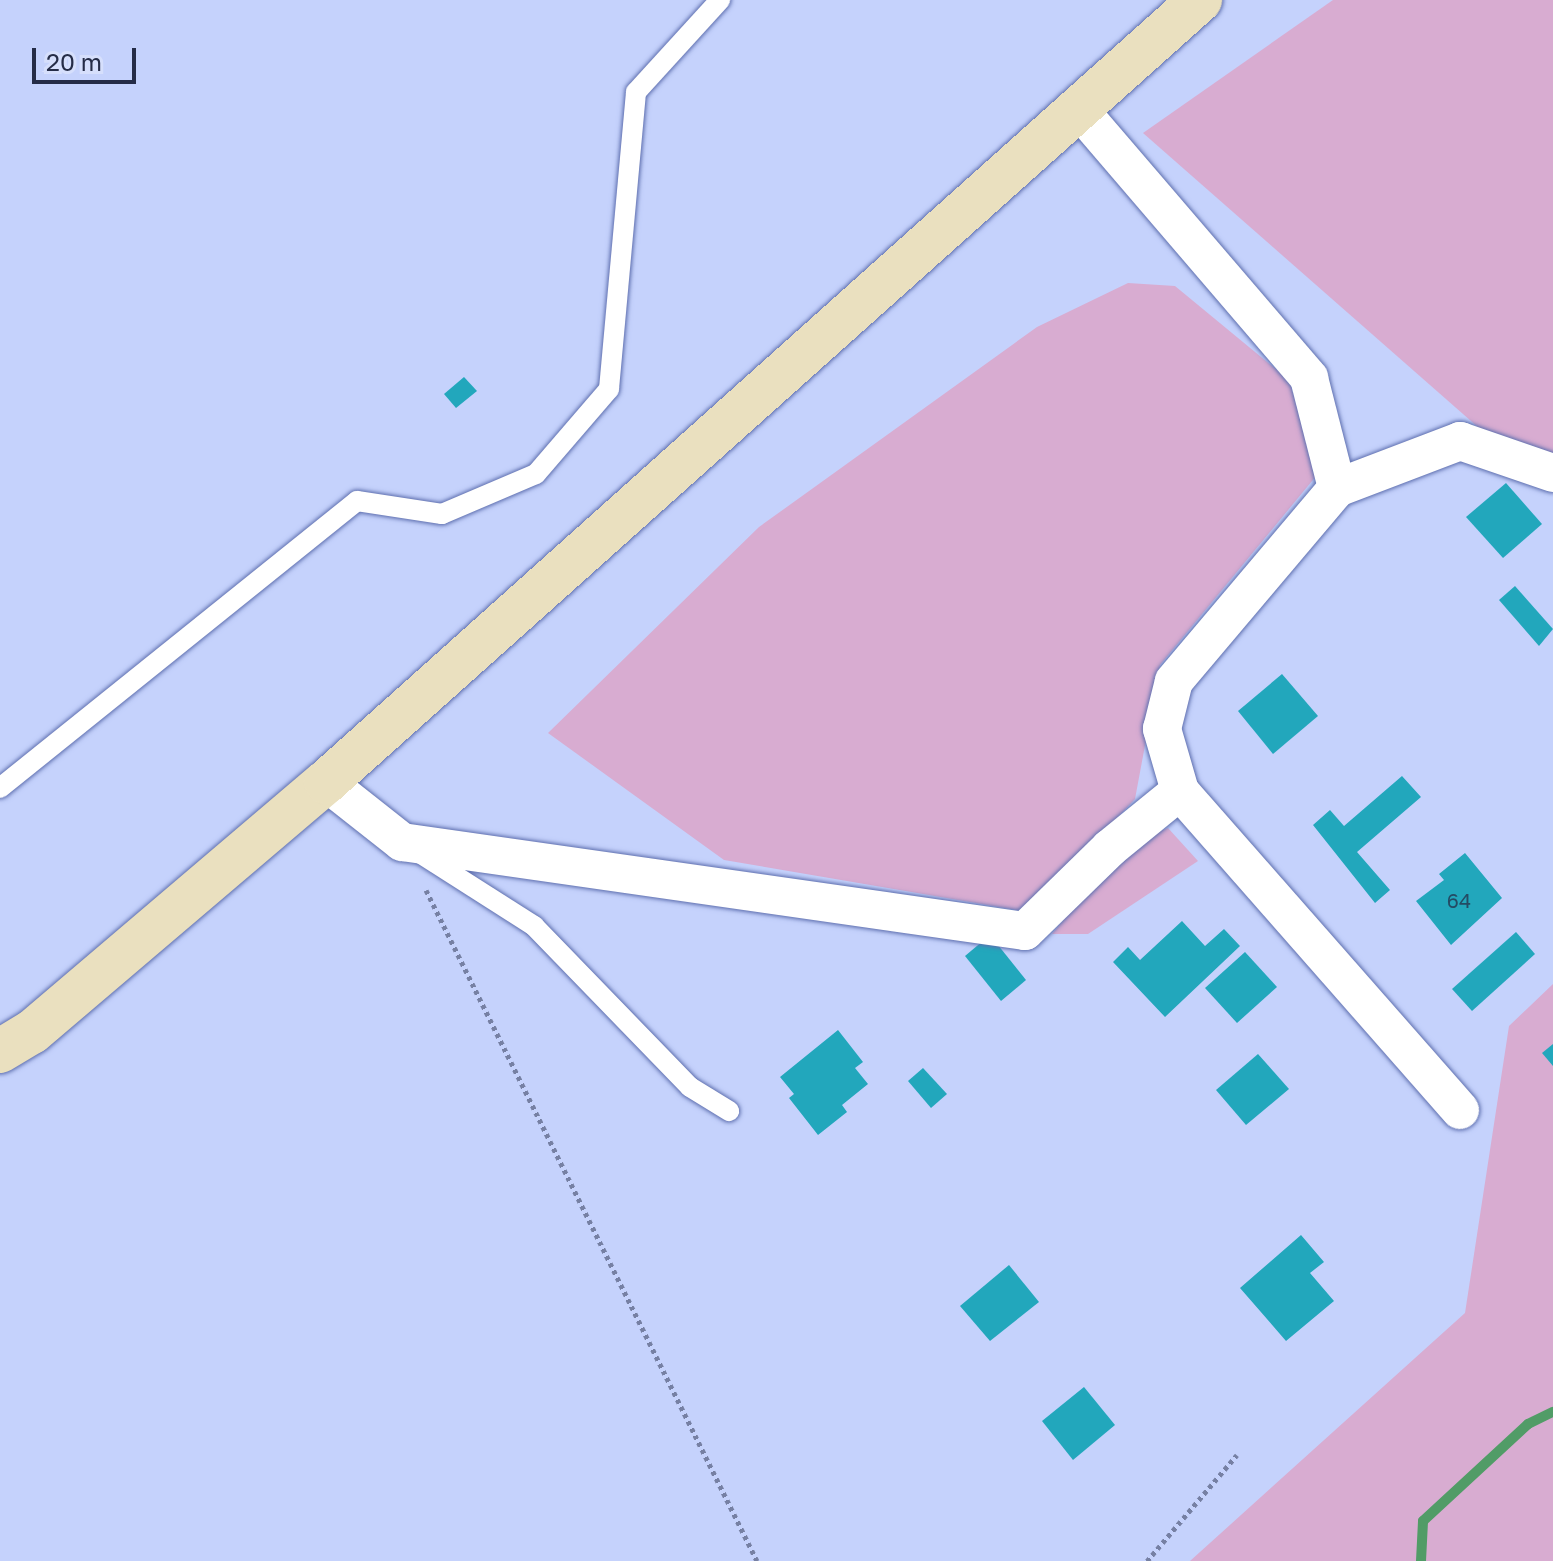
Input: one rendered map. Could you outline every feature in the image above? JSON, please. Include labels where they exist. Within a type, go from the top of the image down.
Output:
[{"type":"main road","points":[[0,1069],[16,1041],[326,782],[1200,0]]},
{"type":"street","points":[[1077,107],[1309,378],[1337,488]]},
{"type":"street","points":[[1460,1110],[1180,791],[1162,729],[1174,681],[1337,488],[1460,441],[1553,473]]},
{"type":"street","points":[[326,782],[402,842],[1025,931],[1110,848],[1180,791]]},
{"type":"lane","points":[[0,788],[357,501],[442,514],[536,474],[609,389],[636,92],[720,0]]},
{"type":"lane","points":[[402,842],[534,926],[690,1087],[729,1111]]},
{"type":"path","points":[[402,842],[757,1561]]},
{"type":"path","points":[[1147,1561],[1237,1455]]},
{"type":"shaded area","points":[[1333,0],[1553,0],[1553,460],[1504,450],[1143,133]]},
{"type":"shaded area","points":[[1128,283],[1175,286],[1289,380],[1317,475],[1160,665],[1135,799],[1028,912],[724,860],[548,733],[759,527],[1037,327]]},
{"type":"shaded area","points":[[1168,828],[1198,861],[1088,934],[1052,934],[1126,845]]},
{"type":"shaded area","points":[[1553,984],[1553,1561],[1190,1561],[1465,1313],[1509,1026]]},
{"type":"building","points":[[464,377],[477,391],[456,408],[444,394]]},
{"type":"building","points":[[1506,483],[1542,524],[1503,558],[1466,517]]},
{"type":"building","points":[[1515,586],[1553,629],[1539,646],[1499,600]]},
{"type":"building","points":[[1282,674],[1318,716],[1273,754],[1238,711]]},
{"type":"building","points":[[1402,776],[1421,797],[1357,852],[1390,890],[1375,903],[1313,825],[1330,810],[1344,826]]},
{"type":"building","points":[[1465,853],[1502,898],[1451,945],[1416,901],[1444,880],[1439,874]]},
{"type":"building","points":[[1182,921],[1205,946],[1224,929],[1240,946],[1165,1017],[1113,962],[1128,947],[1140,960]]},
{"type":"building","points":[[1516,932],[1535,954],[1472,1011],[1452,989]]},
{"type":"building","points":[[990,935],[1026,980],[1001,1001],[965,956]]},
{"type":"building","points":[[1245,952],[1277,987],[1237,1023],[1205,988]]},
{"type":"building","points":[[838,1030],[863,1062],[855,1068],[868,1084],[842,1105],[847,1112],[818,1135],[789,1098],[794,1094],[780,1077]]},
{"type":"building","points":[[1553,1044],[1553,1066],[1542,1053]]},
{"type":"building","points":[[1258,1054],[1289,1089],[1246,1125],[1216,1090]]},
{"type":"building","points":[[923,1068],[947,1094],[931,1108],[908,1081]]},
{"type":"building","points":[[1301,1235],[1324,1262],[1310,1273],[1334,1301],[1286,1341],[1240,1288]]},
{"type":"building","points":[[1009,1265],[1039,1302],[990,1341],[960,1306]]},
{"type":"building","points":[[1084,1387],[1115,1425],[1073,1460],[1042,1421]]},
{"type":"waterway","points":[[1421,1561],[1423,1521],[1528,1424],[1553,1412]]}]
